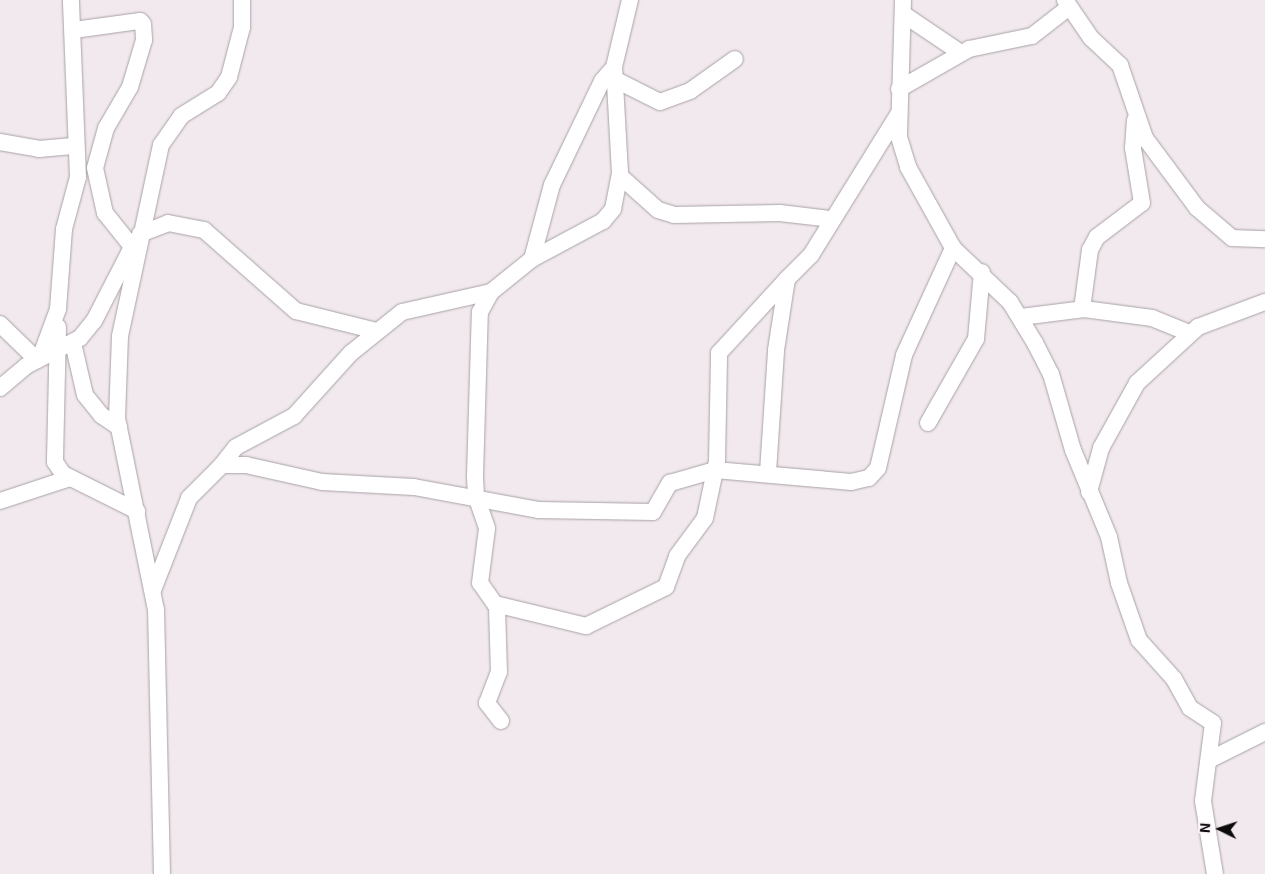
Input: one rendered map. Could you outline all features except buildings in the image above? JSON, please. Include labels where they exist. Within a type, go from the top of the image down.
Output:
[{"type":"street","points":[[71,0],[74,30],[78,177],[64,229],[58,309],[55,462],[70,478],[138,511]]},
{"type":"street","points":[[162,874],[164,806],[154,590],[119,427],[116,402],[120,336],[136,245],[168,130],[181,116],[218,94],[229,77],[242,28],[242,0]]},
{"type":"street","points":[[501,721],[488,702],[499,665],[496,604],[480,583],[488,528],[476,496],[475,476],[480,312],[491,292],[532,259],[603,221],[613,209],[620,176],[614,73],[630,0]]},
{"type":"street","points":[[899,89],[961,53],[1032,36],[1067,4],[1120,65],[1135,117],[1155,156],[1217,227],[1232,238],[1265,239]]},
{"type":"street","points":[[903,7],[961,53]]},
{"type":"street","points":[[903,7],[899,137],[908,167],[953,248],[982,272],[1021,317],[1052,374],[1089,492],[1109,537],[1119,583],[1139,640],[1174,679],[1190,708],[1213,723],[1203,801],[1215,874]]},
{"type":"street","points":[[74,30],[140,20],[143,24],[144,40],[130,87],[106,128],[95,168],[105,213],[136,245]]},
{"type":"street","points":[[614,73],[660,102],[690,91],[735,60]]},
{"type":"street","points":[[532,259],[552,185],[602,80],[614,73]]},
{"type":"street","points":[[496,604],[586,626],[618,607],[650,599],[666,588],[677,556],[700,530],[715,470],[719,353],[810,255],[830,220],[899,113]]},
{"type":"street","points":[[1082,309],[1090,250],[1097,237],[1142,203],[1133,148],[1135,117]]},
{"type":"street","points":[[0,142],[39,149],[76,146]]},
{"type":"street","points":[[620,176],[658,210],[674,215],[780,213],[830,220]]},
{"type":"street","points":[[0,388],[38,359],[73,343],[94,321],[136,245],[168,223],[204,230],[296,312],[376,332]]},
{"type":"street","points":[[221,466],[246,464],[322,482],[395,485],[476,496],[538,510],[653,512],[670,483],[715,470],[768,472],[851,482],[874,473],[904,355],[953,248]]},
{"type":"street","points":[[928,422],[976,338],[982,272]]},
{"type":"street","points":[[768,472],[777,341],[787,279]]},
{"type":"street","points":[[154,590],[189,498],[221,466],[236,447],[294,416],[318,385],[376,332],[402,312],[491,292]]},
{"type":"street","points":[[1089,492],[1101,448],[1128,394],[1189,333],[1265,302]]},
{"type":"street","points":[[38,359],[58,309]]},
{"type":"street","points":[[1021,317],[1082,309],[1152,318],[1189,333]]},
{"type":"street","points":[[0,324],[38,359]]},
{"type":"street","points":[[73,343],[85,396],[101,416],[119,427]]},
{"type":"street","points":[[453,494],[475,476]]},
{"type":"street","points":[[0,501],[70,478]]},
{"type":"street","points":[[1209,760],[1265,732]]}]
